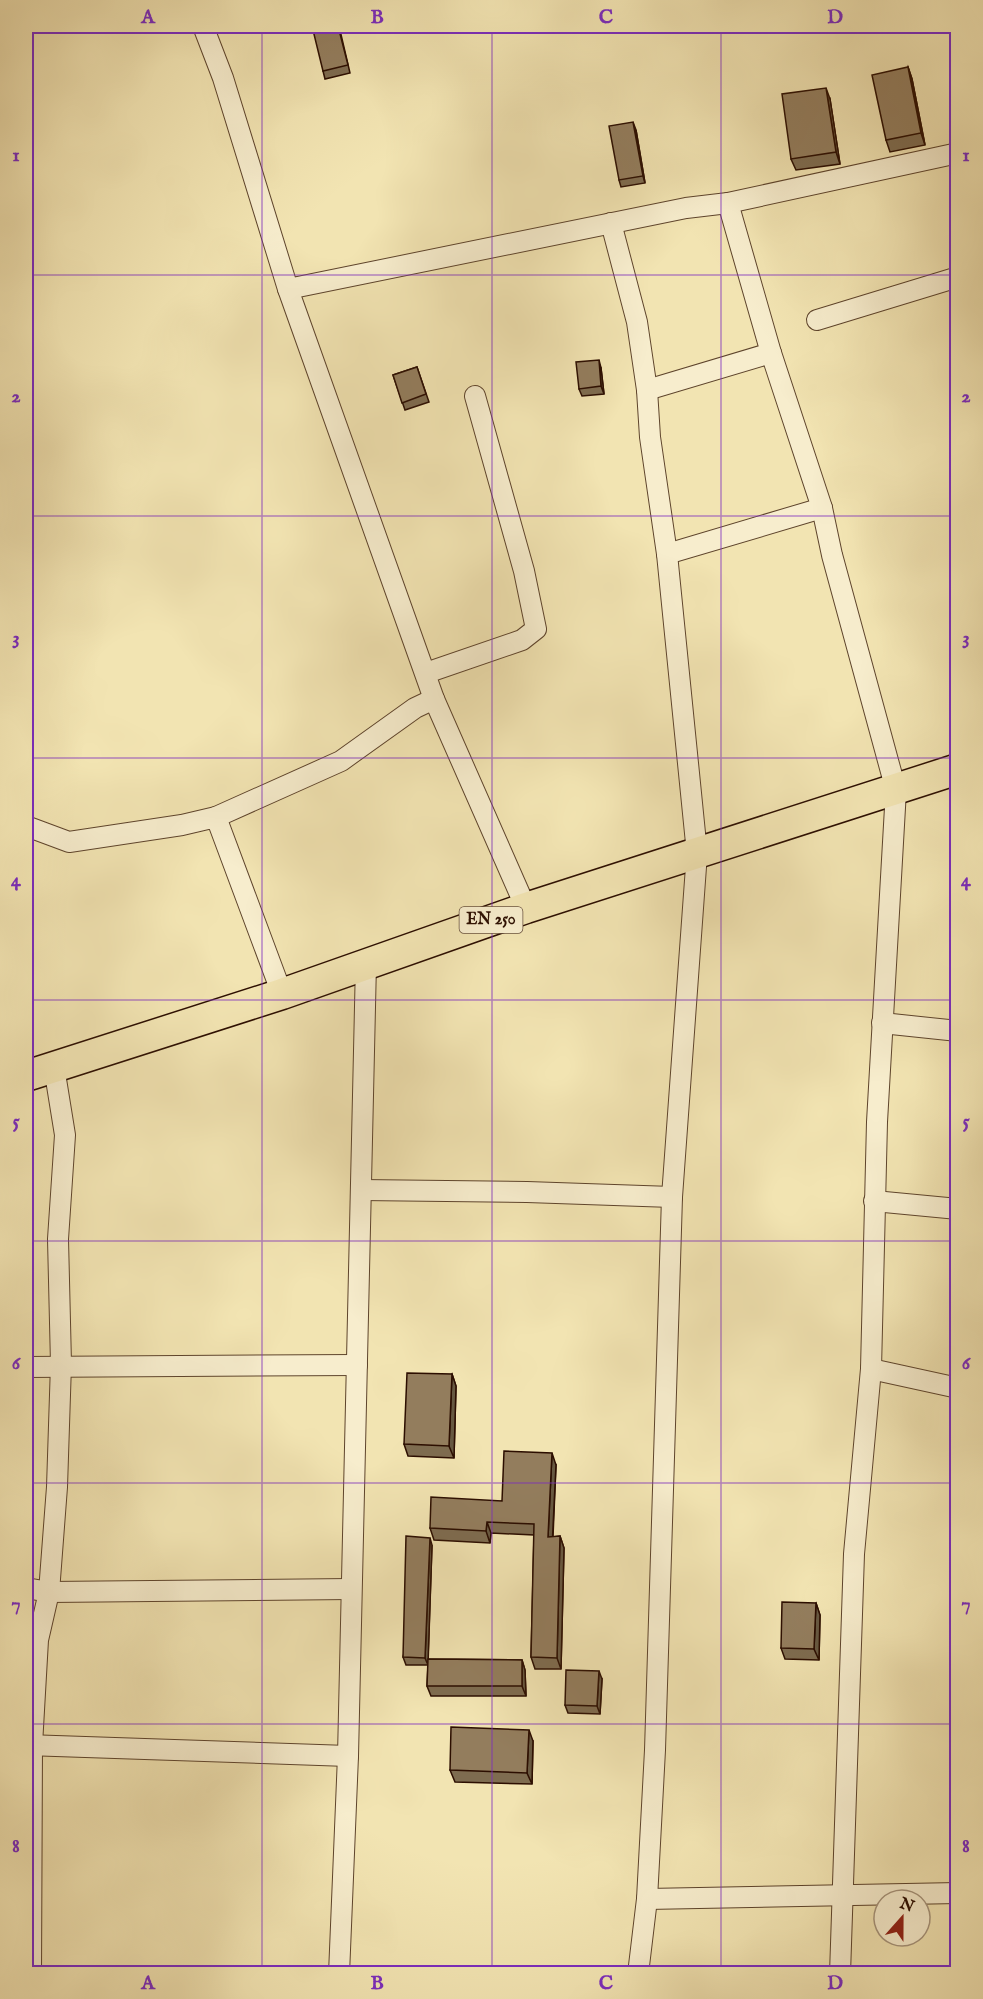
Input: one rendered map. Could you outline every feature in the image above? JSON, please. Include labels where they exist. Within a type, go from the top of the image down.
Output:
[{"type":"main road","name":"EN 250","points":[[26,1076],[282,994],[526,908],[957,769]]},
{"type":"street","points":[[203,26],[223,78],[288,289],[434,699],[526,908]]},
{"type":"street","points":[[288,289],[610,223],[728,203],[957,153]]},
{"type":"street","points":[[728,203],[771,353],[822,508],[832,555],[896,790],[874,1201],[871,1370],[854,1554],[840,1974]]},
{"type":"street","points":[[610,223],[637,322],[647,390],[650,437],[667,554],[697,853],[672,1197],[664,1512],[647,1899],[638,1974]]},
{"type":"street","points":[[817,320],[957,277]]},
{"type":"street","points":[[647,390],[771,353]]},
{"type":"street","points":[[426,673],[522,640],[536,629],[524,571],[475,396]]},
{"type":"street","points":[[667,554],[822,508]]},
{"type":"street","points":[[26,826],[69,842],[182,825],[216,817],[341,761],[415,708],[434,699]]},
{"type":"street","points":[[216,817],[282,994]]},
{"type":"street","points":[[339,1974],[348,1756],[366,963]]},
{"type":"street","points":[[882,1023],[957,1031]]},
{"type":"street","points":[[31,1974],[29,1745],[38,1640],[49,1593],[57,1487],[61,1364],[58,1239],[65,1135],[54,1067]]},
{"type":"street","points":[[361,1190],[672,1197]]},
{"type":"street","points":[[874,1201],[957,1209]]},
{"type":"street","points":[[26,1367],[61,1364],[357,1365]]},
{"type":"street","points":[[871,1370],[957,1388]]},
{"type":"street","points":[[26,1588],[49,1593],[350,1589]]},
{"type":"street","points":[[29,1745],[348,1756]]},
{"type":"street","points":[[647,1899],[957,1893]]},
{"type":"building","points":[[312,26],[338,26],[348,65],[323,71]]},
{"type":"building","points":[[908,67],[921,133],[886,140],[872,75]]},
{"type":"building","points":[[826,88],[836,152],[791,159],[782,94]]},
{"type":"building","points":[[633,122],[643,176],[619,180],[609,126]]},
{"type":"building","points":[[599,360],[601,386],[579,389],[576,362]]},
{"type":"building","points":[[417,367],[426,394],[402,403],[393,375]]},
{"type":"building","points":[[407,1373],[452,1374],[449,1446],[404,1444]]},
{"type":"building","points":[[504,1451],[552,1453],[548,1537],[560,1536],[557,1658],[531,1657],[534,1524],[487,1522],[486,1531],[430,1528],[431,1497],[502,1501]]},
{"type":"building","points":[[406,1536],[430,1538],[425,1658],[403,1657]]},
{"type":"building","points":[[782,1602],[816,1603],[814,1649],[781,1648]]},
{"type":"building","points":[[428,1659],[522,1660],[522,1686],[427,1686]]},
{"type":"building","points":[[566,1670],[599,1671],[597,1706],[565,1705]]},
{"type":"building","points":[[451,1727],[529,1730],[527,1773],[450,1770]]}]
